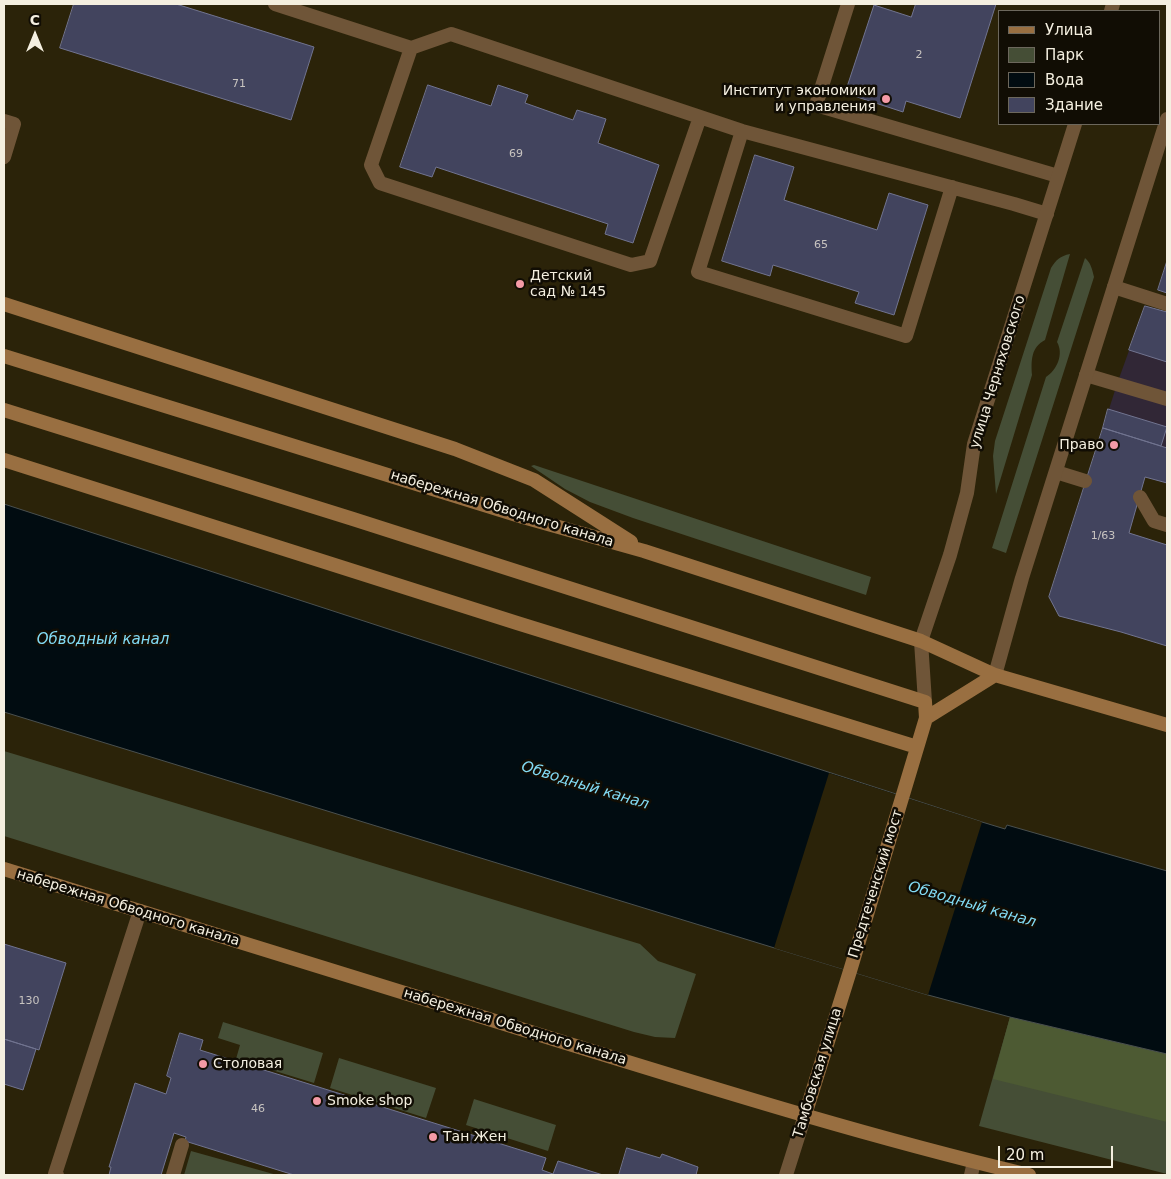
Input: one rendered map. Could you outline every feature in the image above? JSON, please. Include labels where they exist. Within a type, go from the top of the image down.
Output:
[{"type":"main road","points":[[4,304],[455,449],[534,480],[644,551]]},
{"type":"main road","name":"набережная Обводного канала","points":[[4,356],[523,517],[644,551],[921,641],[995,675],[1167,725]]},
{"type":"main road","points":[[4,410],[490,562],[925,702]]},
{"type":"main road","points":[[4,460],[517,623],[917,747]]},
{"type":"main road","points":[[926,718],[995,675]]},
{"type":"main road","name":"улица Черняховского","points":[[902,796],[926,718],[925,702]]},
{"type":"main road","name":"Предтеченский мост","points":[[850,971],[902,796]]},
{"type":"main road","name":"набережная Обводного канала","points":[[4,869],[973,1169],[1029,1175]]},
{"type":"main road","name":"Тамбовская улица","points":[[805,1116],[850,971]]},
{"type":"street","points":[[275,4],[411,48],[451,34],[742,131],[1047,214]]},
{"type":"street","points":[[848,4],[816,105],[1058,176]]},
{"type":"street","points":[[411,48],[371,165],[380,183],[631,265],[650,261],[700,117]]},
{"type":"street","points":[[995,675],[1022,578],[1114,287],[1164,144],[1167,119]]},
{"type":"street","points":[[4,121],[14,124],[4,157]]},
{"type":"street","name":"улица Черняховского","points":[[925,702],[921,641],[950,555],[967,493],[974,444],[1075,125]]},
{"type":"street","points":[[742,131],[698,272],[906,336],[952,187]]},
{"type":"street","points":[[1114,287],[1167,304]]},
{"type":"street","points":[[1086,375],[1167,399]]},
{"type":"street","points":[[1056,472],[1085,481]]},
{"type":"street","points":[[1140,497],[1154,521],[1167,525]]},
{"type":"street","points":[[54,1175],[140,911]]},
{"type":"street","name":"Тамбовская улица","points":[[786,1175],[805,1116]]},
{"type":"street","points":[[173,1175],[182,1145]]},
{"type":"shaded area","points":[[1145,306],[1167,312],[1167,448],[1103,428]]},
{"type":"green space","points":[[1070,254],[1045,340],[1034,350],[1032,375],[996,494],[993,456],[995,441],[1051,268],[1059,259]]},
{"type":"green space","points":[[1085,258],[1090,264],[1094,277],[1006,553],[992,548],[1046,377],[1058,361],[1060,352],[1057,342]]},
{"type":"green space","points":[[534,465],[871,577],[866,595],[590,502],[565,489],[531,466]]},
{"type":"green space","points":[[4,751],[640,944],[658,961],[696,974],[675,1038],[655,1037],[634,1032],[4,836]]},
{"type":"green space","points":[[1010,1017],[1167,1054],[1167,1174],[979,1126]]},
{"type":"green space","points":[[1010,1017],[1167,1054],[1167,1122],[993,1079]]},
{"type":"green space","points":[[223,1022],[323,1053],[314,1083],[236,1059],[240,1045],[218,1038]]},
{"type":"green space","points":[[339,1058],[436,1088],[426,1118],[330,1088]]},
{"type":"green space","points":[[474,1099],[556,1125],[548,1151],[466,1125]]},
{"type":"green space","points":[[191,1151],[277,1175],[184,1175]]},
{"type":"water","name":"Обводный канал","points":[[4,504],[982,822],[1005,829],[1007,825],[1167,871],[1167,1054],[1010,1017],[928,995],[4,712]]},
{"type":"pier","points":[[829,773],[982,822],[928,995],[774,948]]},
{"type":"building","points":[[74,4],[176,4],[314,47],[291,120],[60,48]]},
{"type":"building","points":[[916,4],[996,4],[960,118],[906,101],[903,112],[845,93],[874,5],[911,17]]},
{"type":"building","points":[[428,85],[491,106],[498,85],[528,95],[525,103],[573,120],[577,110],[606,119],[598,143],[659,165],[633,243],[605,234],[608,224],[436,167],[432,177],[400,167]]},
{"type":"building","points":[[755,155],[794,167],[784,200],[877,230],[889,193],[928,205],[894,315],[855,303],[859,292],[773,265],[770,276],[722,261]]},
{"type":"building","points":[[1167,261],[1167,293],[1158,290]]},
{"type":"building","points":[[1145,306],[1167,312],[1167,362],[1129,350]]},
{"type":"building","points":[[1108,409],[1167,427],[1161,446],[1103,428]]},
{"type":"building","points":[[1103,428],[1167,448],[1167,483],[1145,477],[1129,533],[1167,545],[1167,646],[1059,616],[1049,597]]},
{"type":"building","points":[[4,944],[66,963],[39,1050],[4,1039]]},
{"type":"building","points":[[180,1033],[203,1040],[200,1050],[546,1158],[542,1170],[553,1174],[558,1161],[603,1175],[294,1175],[185,1141],[186,1137],[174,1133],[161,1175],[109,1175],[111,1167],[109,1167],[135,1083],[166,1094],[171,1078],[167,1076]]},
{"type":"building","points":[[4,1039],[36,1049],[23,1090],[4,1084]]},
{"type":"building","points":[[627,1148],[660,1158],[662,1154],[698,1167],[696,1175],[619,1175]]},
{"type":"place","name":"Институт экономики и управления","points":[[886,99]]},
{"type":"place","name":"Детский сад № 145","points":[[520,284]]},
{"type":"place","name":"Право","points":[[1114,445]]},
{"type":"place","name":"Столовая","points":[[203,1064]]},
{"type":"place","name":"Smoke shop","points":[[317,1101]]},
{"type":"place","name":"Тан Жен","points":[[433,1137]]}]
